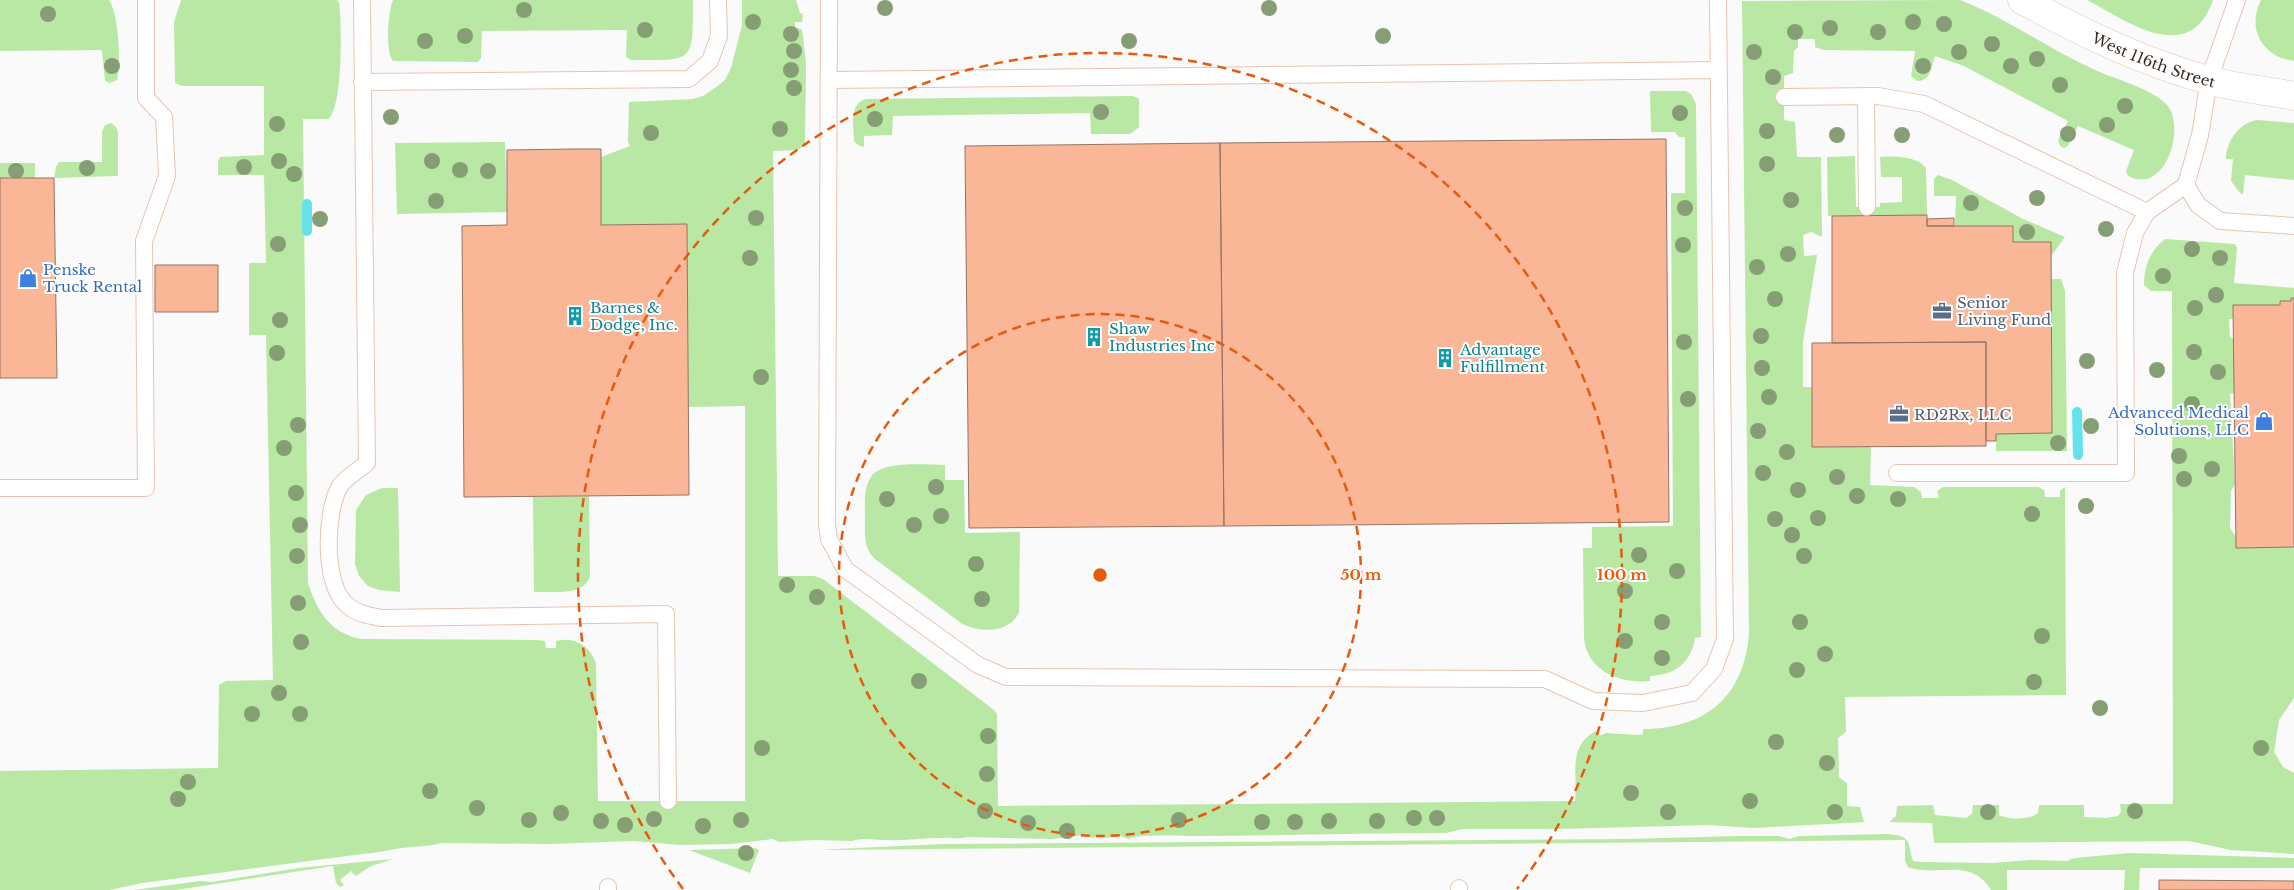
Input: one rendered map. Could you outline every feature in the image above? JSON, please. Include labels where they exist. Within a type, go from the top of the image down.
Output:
[{"type":"street","name":"West 116th Street","points":[[2022,0],[2079,31],[2146,59],[2209,80],[2294,96]]},
{"type":"lane","points":[[0,488],[146,488],[144,241],[167,176],[164,117],[146,98],[146,0]]},
{"type":"lane","points":[[362,0],[367,464],[341,485],[329,517],[331,575],[336,592],[346,604],[362,614],[381,618],[666,614],[668,801]]},
{"type":"lane","points":[[362,82],[689,78],[710,61],[719,36],[718,0]]},
{"type":"lane","points":[[829,0],[828,524],[829,539],[845,569],[978,665],[1006,677],[1545,679],[1593,700],[1643,703],[1692,693],[1714,669],[1725,639],[1718,0]]},
{"type":"lane","points":[[1897,473],[2126,473],[2125,273],[2135,233],[2147,212],[2186,185],[2200,135],[2209,80],[2237,0]]},
{"type":"lane","points":[[829,80],[1719,70]]},
{"type":"lane","points":[[1866,96],[1867,207]]},
{"type":"lane","points":[[1784,97],[1878,96],[1924,104],[2147,212]]},
{"type":"lane","points":[[2186,185],[2198,205],[2220,220],[2294,226]]},
{"type":"green space","points":[[0,0],[109,0],[117,27],[119,62],[117,80],[110,83],[105,81],[102,50],[0,51]]},
{"type":"green space","points":[[181,0],[337,0],[339,3],[341,28],[339,83],[333,112],[328,119],[303,119],[308,583],[316,603],[326,619],[341,632],[361,639],[536,640],[545,641],[546,648],[556,648],[556,641],[575,641],[586,647],[596,663],[598,801],[745,801],[745,406],[688,407],[687,224],[601,225],[601,157],[630,146],[628,141],[629,102],[693,99],[703,96],[725,80],[731,68],[742,25],[742,0],[796,0],[800,13],[803,14],[802,22],[795,22],[795,28],[802,29],[806,64],[805,145],[798,150],[773,151],[778,576],[814,576],[823,579],[994,710],[997,714],[998,806],[1575,801],[1577,753],[1587,737],[1596,731],[1599,736],[1606,733],[1643,734],[1643,729],[1686,723],[1703,715],[1718,704],[1730,691],[1740,674],[1746,655],[1749,632],[1742,1],[1960,0],[1995,16],[2078,62],[2143,89],[2160,99],[2166,104],[2172,114],[2174,127],[2173,141],[2169,155],[2162,168],[2153,176],[2141,180],[2128,176],[2126,171],[2134,150],[2078,126],[2068,146],[2064,148],[2060,146],[2058,140],[2068,121],[1964,66],[1935,56],[1928,76],[1917,81],[1911,76],[1915,51],[1824,50],[1815,47],[1815,39],[1798,39],[1798,47],[1794,51],[1793,73],[1784,76],[1784,120],[1795,122],[1797,157],[1821,157],[1822,237],[1811,232],[1803,235],[1804,256],[1817,255],[1803,342],[1803,387],[1812,387],[1871,446],[1870,485],[1914,487],[1921,492],[1922,498],[1939,498],[1937,491],[1943,487],[2038,487],[2044,490],[2045,497],[2060,497],[2060,491],[2065,487],[2066,695],[1845,697],[1846,732],[1838,738],[1839,777],[1847,783],[1847,806],[1860,807],[1864,822],[1754,828],[1709,825],[1558,829],[1463,829],[1446,833],[1140,836],[1129,839],[1120,836],[1104,838],[1100,835],[1092,838],[1085,835],[1052,839],[967,837],[779,842],[773,839],[731,844],[680,845],[633,841],[551,844],[441,843],[142,883],[110,890],[0,890],[0,771],[218,768],[219,685],[226,681],[273,680],[266,335],[249,335],[249,263],[266,263],[264,175],[218,175],[218,161],[220,157],[264,155],[264,86],[182,86],[175,83],[174,22]]},
{"type":"green space","points":[[393,0],[693,0],[692,36],[690,47],[686,54],[678,58],[667,60],[631,60],[626,57],[627,30],[482,31],[481,58],[478,62],[393,61],[390,56],[388,31]]},
{"type":"green space","points":[[2087,0],[2213,0],[2203,20],[2189,31],[2174,35],[2157,33],[2139,27]]},
{"type":"green space","points":[[2261,0],[2294,0],[2294,61],[2274,54],[2260,40],[2255,21]]},
{"type":"green space","points":[[1650,91],[1686,91],[1691,94],[1696,104],[1701,637],[1695,638],[1690,654],[1680,666],[1667,673],[1650,676],[1650,681],[1639,681],[1617,678],[1608,674],[1592,660],[1587,650],[1584,639],[1583,548],[1592,548],[1592,527],[1673,526],[1671,193],[1685,193],[1685,137],[1679,137],[1675,132],[1651,132]]},
{"type":"green space","points":[[1133,96],[1139,99],[1139,127],[1130,134],[1091,134],[1090,113],[893,116],[892,135],[864,136],[864,147],[854,141],[854,111],[860,102],[866,99]]},
{"type":"green space","points":[[2258,120],[2294,123],[2294,180],[2245,175],[2243,194],[2240,193],[2231,181],[2233,159],[2226,159],[2228,146],[2240,129]]},
{"type":"green space","points":[[111,123],[118,132],[118,176],[54,178],[59,162],[102,162],[102,132],[105,125]]},
{"type":"green space","points":[[505,142],[507,212],[397,214],[395,143]]},
{"type":"green space","points":[[1855,156],[1856,207],[1880,207],[1880,203],[1902,202],[1902,177],[1881,177],[1880,157],[1898,157],[1917,161],[1926,168],[1927,215],[1828,216],[1827,157]]},
{"type":"green space","points":[[0,163],[35,163],[35,178],[0,178]]},
{"type":"green space","points":[[1938,175],[1952,180],[2023,219],[2065,237],[2051,256],[2051,242],[2013,242],[2012,226],[1955,226],[1956,196],[1934,196],[1934,179]]},
{"type":"green space","points":[[2165,239],[2235,244],[2237,248],[2234,283],[2294,288],[2294,298],[2291,298],[2291,301],[2280,301],[2280,305],[2233,305],[2234,319],[2229,319],[2230,338],[2234,338],[2235,393],[2230,394],[2235,484],[2231,491],[2230,528],[2236,537],[2294,547],[2294,698],[2279,720],[2274,752],[2283,767],[2294,773],[2294,854],[2231,850],[2189,841],[1934,843],[1932,823],[1889,822],[1896,816],[1897,806],[1933,805],[1935,815],[1966,818],[1972,814],[1973,805],[1999,805],[1999,815],[2008,818],[2019,818],[2030,817],[2038,813],[2039,805],[2084,805],[2084,817],[2106,818],[2118,816],[2121,812],[2120,804],[2173,804],[2172,291],[2151,291],[2144,285],[2145,271],[2149,259],[2155,249]]},
{"type":"green space","points":[[2051,279],[2061,279],[2065,291],[2067,451],[1996,451],[1996,434],[2052,433]]},
{"type":"green space","points":[[917,464],[945,465],[945,480],[964,480],[965,533],[1020,532],[1019,612],[1015,619],[1001,628],[993,630],[976,629],[961,623],[875,559],[868,550],[865,535],[865,498],[868,482],[871,477],[885,468],[895,466]]},
{"type":"green space","points":[[382,488],[398,488],[400,592],[379,590],[368,586],[359,576],[355,564],[356,510],[366,495]]},
{"type":"green space","points":[[589,496],[590,576],[587,583],[566,592],[534,592],[533,497]]},
{"type":"green space","points":[[1887,834],[1905,838],[1909,844],[1913,861],[1921,862],[2067,861],[2074,858],[2130,853],[2294,858],[2294,868],[2140,868],[2139,890],[2124,890],[2125,870],[2007,870],[2007,890],[1991,890],[1983,880],[1963,871],[1919,870],[1908,867],[1905,861],[1905,840],[814,850],[943,844],[1625,839],[1740,836],[1779,836],[1790,839],[1799,836]]},
{"type":"green space","points":[[755,848],[759,850],[750,873],[689,850]]},
{"type":"green space","points":[[393,859],[371,866],[356,876],[351,871],[340,880],[344,885],[340,887],[336,883],[333,866],[176,890],[134,890],[200,881],[212,882],[299,868]]},
{"type":"building","name":"Advantage Fulfillment","points":[[1666,139],[1669,522],[1224,526],[1220,143]]},
{"type":"building","name":"Shaw Industries Inc","points":[[1220,143],[1224,526],[969,528],[965,146]]},
{"type":"building","name":"Barnes & Dodge, Inc.","points":[[601,149],[601,225],[687,224],[689,495],[464,497],[462,226],[507,225],[507,150]]},
{"type":"building","name":"Penske Truck Rental","points":[[0,178],[54,178],[57,378],[0,378]]},
{"type":"building","name":"Senior Living Fund","points":[[1927,215],[1927,226],[2013,226],[2013,242],[2051,242],[2052,433],[1996,434],[1996,441],[1986,441],[1986,342],[1832,343],[1832,216]]},
{"type":"building","points":[[1954,218],[1954,226],[1927,226],[1927,219]]},
{"type":"building","points":[[155,265],[218,265],[218,312],[155,312]]},
{"type":"building","name":"Advanced Medical Solutions, LLC","points":[[2291,298],[2294,298],[2294,547],[2236,548],[2233,305],[2280,305],[2280,301],[2291,301]]},
{"type":"building","name":"RD2Rx, LLC","points":[[1986,342],[1986,446],[1812,447],[1812,343]]},
{"type":"building","points":[[2159,880],[2294,881],[2294,890],[2159,890]]},
{"type":"waterway","points":[[307,204],[307,231]]},
{"type":"waterway","points":[[2077,412],[2078,455]]},
{"type":"place","name":"Penske Truck Rental","points":[[28,278]]},
{"type":"place","name":"Senior Living Fund","points":[[1942,311]]},
{"type":"place","name":"Barnes & Dodge, Inc.","points":[[575,316]]},
{"type":"place","name":"Shaw Industries Inc","points":[[1094,337]]},
{"type":"place","name":"Advantage Fulfillment","points":[[1445,358]]},
{"type":"place","name":"RD2Rx, LLC","points":[[1899,414]]},
{"type":"place","name":"Advanced Medical Solutions, LLC","points":[[2264,421]]}]
